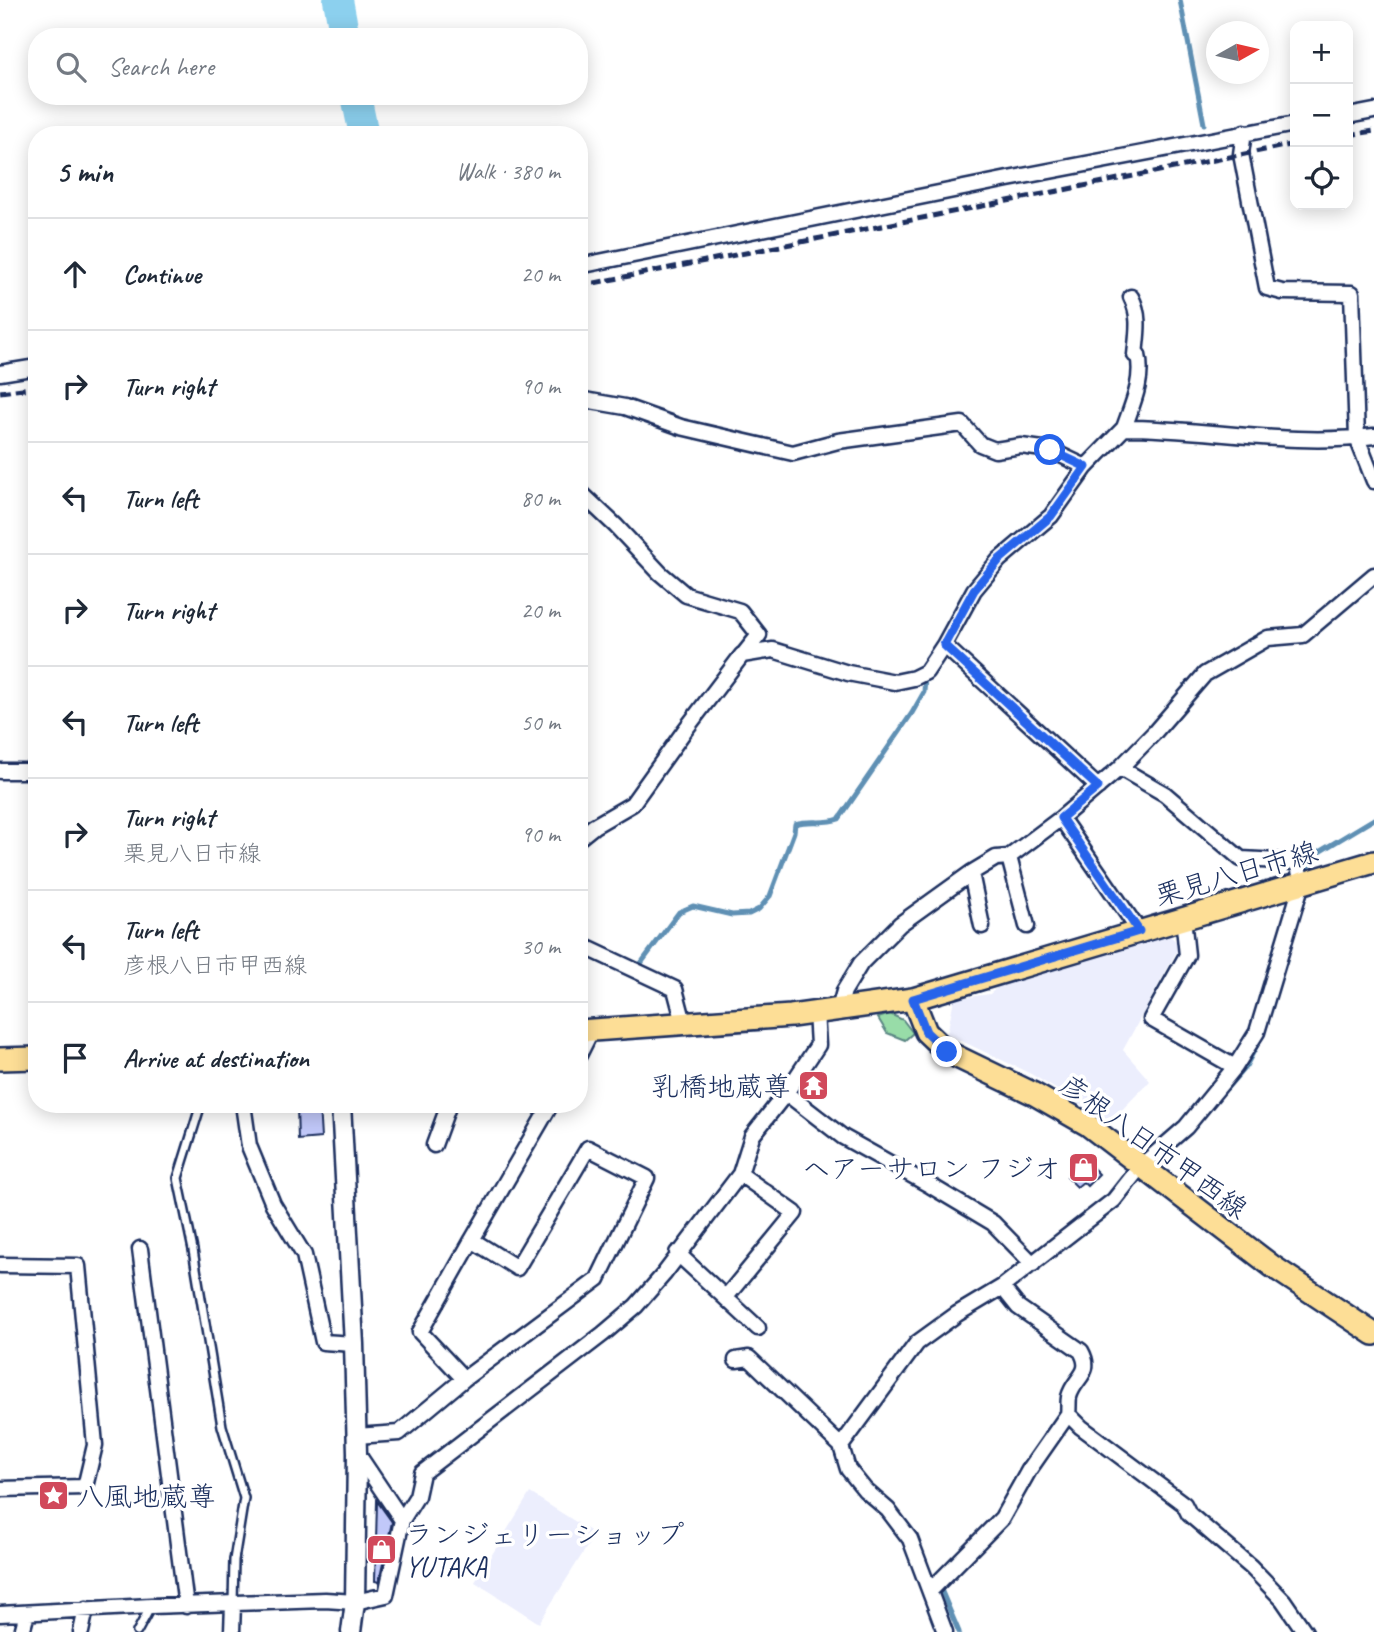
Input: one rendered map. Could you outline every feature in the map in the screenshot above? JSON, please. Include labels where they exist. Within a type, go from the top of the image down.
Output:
[{"type":"main road","name":"栗見八日市線","points":[[913,999],[1374,862]]},
{"type":"main road","points":[[588,1031],[816,1012],[913,999]]},
{"type":"main road","name":"彦根八日市甲西線","points":[[913,999],[926,1032],[947,1052],[1034,1094],[1088,1125],[1272,1266],[1374,1334]]},
{"type":"main road","points":[[0,1059],[28,1058]]},
{"type":"street","points":[[1353,115],[1374,111]]},
{"type":"street","points":[[588,264],[1290,125]]},
{"type":"street","points":[[1244,132],[1241,154],[1266,288],[1282,292],[1352,293],[1357,438],[1374,481]]},
{"type":"street","points":[[744,655],[773,650],[848,673],[895,682],[926,672],[974,590],[999,560],[1051,516],[1086,467],[1124,428],[1140,378],[1141,366],[1138,355],[1135,355],[1137,309],[1131,298]]},
{"type":"street","points":[[0,373],[28,368]]},
{"type":"street","points":[[588,401],[625,407],[681,427],[793,453],[838,441],[962,424],[980,444],[995,450],[1020,446],[1050,450],[1086,467]]},
{"type":"street","points":[[1124,428],[1161,428],[1312,441],[1374,436]]},
{"type":"street","points":[[588,500],[660,573],[686,595],[740,611],[759,635],[632,804],[588,831]]},
{"type":"street","points":[[839,1009],[844,991],[861,963],[900,924],[971,873],[996,858],[1009,857],[1061,818],[1121,768],[1205,674],[1268,638],[1303,635],[1374,575]]},
{"type":"street","points":[[944,645],[1098,787]]},
{"type":"street","points":[[841,1446],[917,1343],[957,1314],[1002,1287],[1114,1200],[1140,1167],[1186,1127],[1235,1067],[1257,1032],[1302,883],[1297,862],[1241,859],[1165,794],[1121,768]]},
{"type":"street","points":[[0,771],[28,771]]},
{"type":"street","points":[[1061,818],[1139,931]]},
{"type":"street","points":[[1009,857],[1027,926]]},
{"type":"street","points":[[971,873],[982,926]]},
{"type":"street","points":[[1183,918],[1187,956],[1151,1019],[1235,1067]]},
{"type":"street","points":[[588,948],[675,989],[684,1023]]},
{"type":"street","points":[[0,1614],[325,1600],[355,1602],[386,1595],[402,1520],[417,1496],[422,1473],[636,1306],[740,1174],[752,1136],[786,1093],[818,1045],[816,1012]]},
{"type":"street","points":[[786,1093],[843,1137],[993,1223],[1032,1264]]},
{"type":"street","points":[[244,1113],[249,1146],[273,1204],[304,1255],[323,1342],[354,1344]]},
{"type":"street","points":[[341,1113],[357,1444],[355,1602],[351,1632]]},
{"type":"street","points":[[434,1145],[446,1113]]},
{"type":"street","points":[[464,1379],[420,1332],[546,1113]]},
{"type":"street","points":[[357,1444],[399,1433],[464,1379],[598,1279],[647,1178],[589,1148],[517,1268],[472,1240]]},
{"type":"street","points":[[726,1297],[795,1213],[740,1174]]},
{"type":"street","points":[[140,1249],[186,1606]]},
{"type":"street","points":[[677,1253],[758,1328]]},
{"type":"street","points":[[0,1265],[78,1266],[94,1445],[85,1487],[0,1489]]},
{"type":"street","points":[[929,1591],[1002,1518],[1029,1470],[1068,1414],[1069,1395],[1086,1368],[1087,1361],[1082,1351],[1018,1307],[1002,1287]]},
{"type":"street","points":[[736,1360],[749,1359],[841,1446],[848,1469],[865,1490],[888,1510],[911,1539],[945,1632]]},
{"type":"street","points":[[1068,1414],[1081,1427],[1184,1504],[1189,1514],[1251,1567],[1283,1600],[1305,1632]]},
{"type":"street","points":[[357,1444],[402,1520]]},
{"type":"street","points":[[232,1632],[233,1604]]},
{"type":"street","points":[[81,1632],[86,1609]]},
{"type":"street","points":[[22,1632],[27,1613]]},
{"type":"lane","points":[[198,1113],[178,1178],[193,1250],[222,1426],[244,1498],[234,1560],[233,1604]]},
{"type":"lane","points":[[137,1632],[151,1606]]},
{"type":"shaded area","points":[[1167,933],[1180,945],[1123,1050],[1150,1081],[1110,1122],[1031,1074],[947,1034],[954,999],[990,994],[1004,981]]},
{"type":"shaded area","points":[[530,1493],[595,1534],[539,1623],[475,1582]]},
{"type":"green space","points":[[890,1014],[903,1020],[913,1033],[905,1040],[887,1033],[878,1018]]},
{"type":"building","points":[[297,1113],[319,1113],[321,1138],[298,1140]]},
{"type":"building","name":"ヘアーサロン フジオ","points":[[1084,1159],[1099,1174],[1087,1186],[1083,1182],[1077,1187],[1067,1177]]},
{"type":"building","name":"ランジェリーショップ YUTAKA","points":[[377,1501],[392,1522],[379,1582],[375,1581]]},
{"type":"waterway","points":[[338,0],[343,28]]},
{"type":"waterway","points":[[1180,0],[1204,124]]},
{"type":"waterway","points":[[358,105],[362,126]]},
{"type":"waterway","points":[[639,966],[679,912],[693,906],[732,915],[749,914],[759,909],[770,896],[795,824],[839,819],[912,713],[924,692],[925,677]]},
{"type":"waterway","points":[[1308,866],[1314,855],[1374,819]]},
{"type":"waterway","points":[[1227,1088],[1246,1066],[1257,1045]]},
{"type":"waterway","points":[[942,1592],[959,1632]]},
{"type":"railway","points":[[1353,134],[1374,131]]},
{"type":"railway","points":[[588,284],[1290,145]]},
{"type":"railway","points":[[0,392],[28,388]]},
{"type":"place","name":"乳橋地蔵尊","points":[[814,1086]]},
{"type":"place","name":"ヘアーサロン フジオ","points":[[1084,1168]]},
{"type":"place","name":"八風地蔵尊","points":[[53,1496]]},
{"type":"place","name":"ランジェリーショップ YUTAKA","points":[[382,1550]]},
{"type":"route","points":[[947,1052],[926,1032],[913,999],[1139,931],[1061,818],[1098,787],[944,645],[974,590],[999,560],[1051,516],[1086,467],[1050,450]]}]
